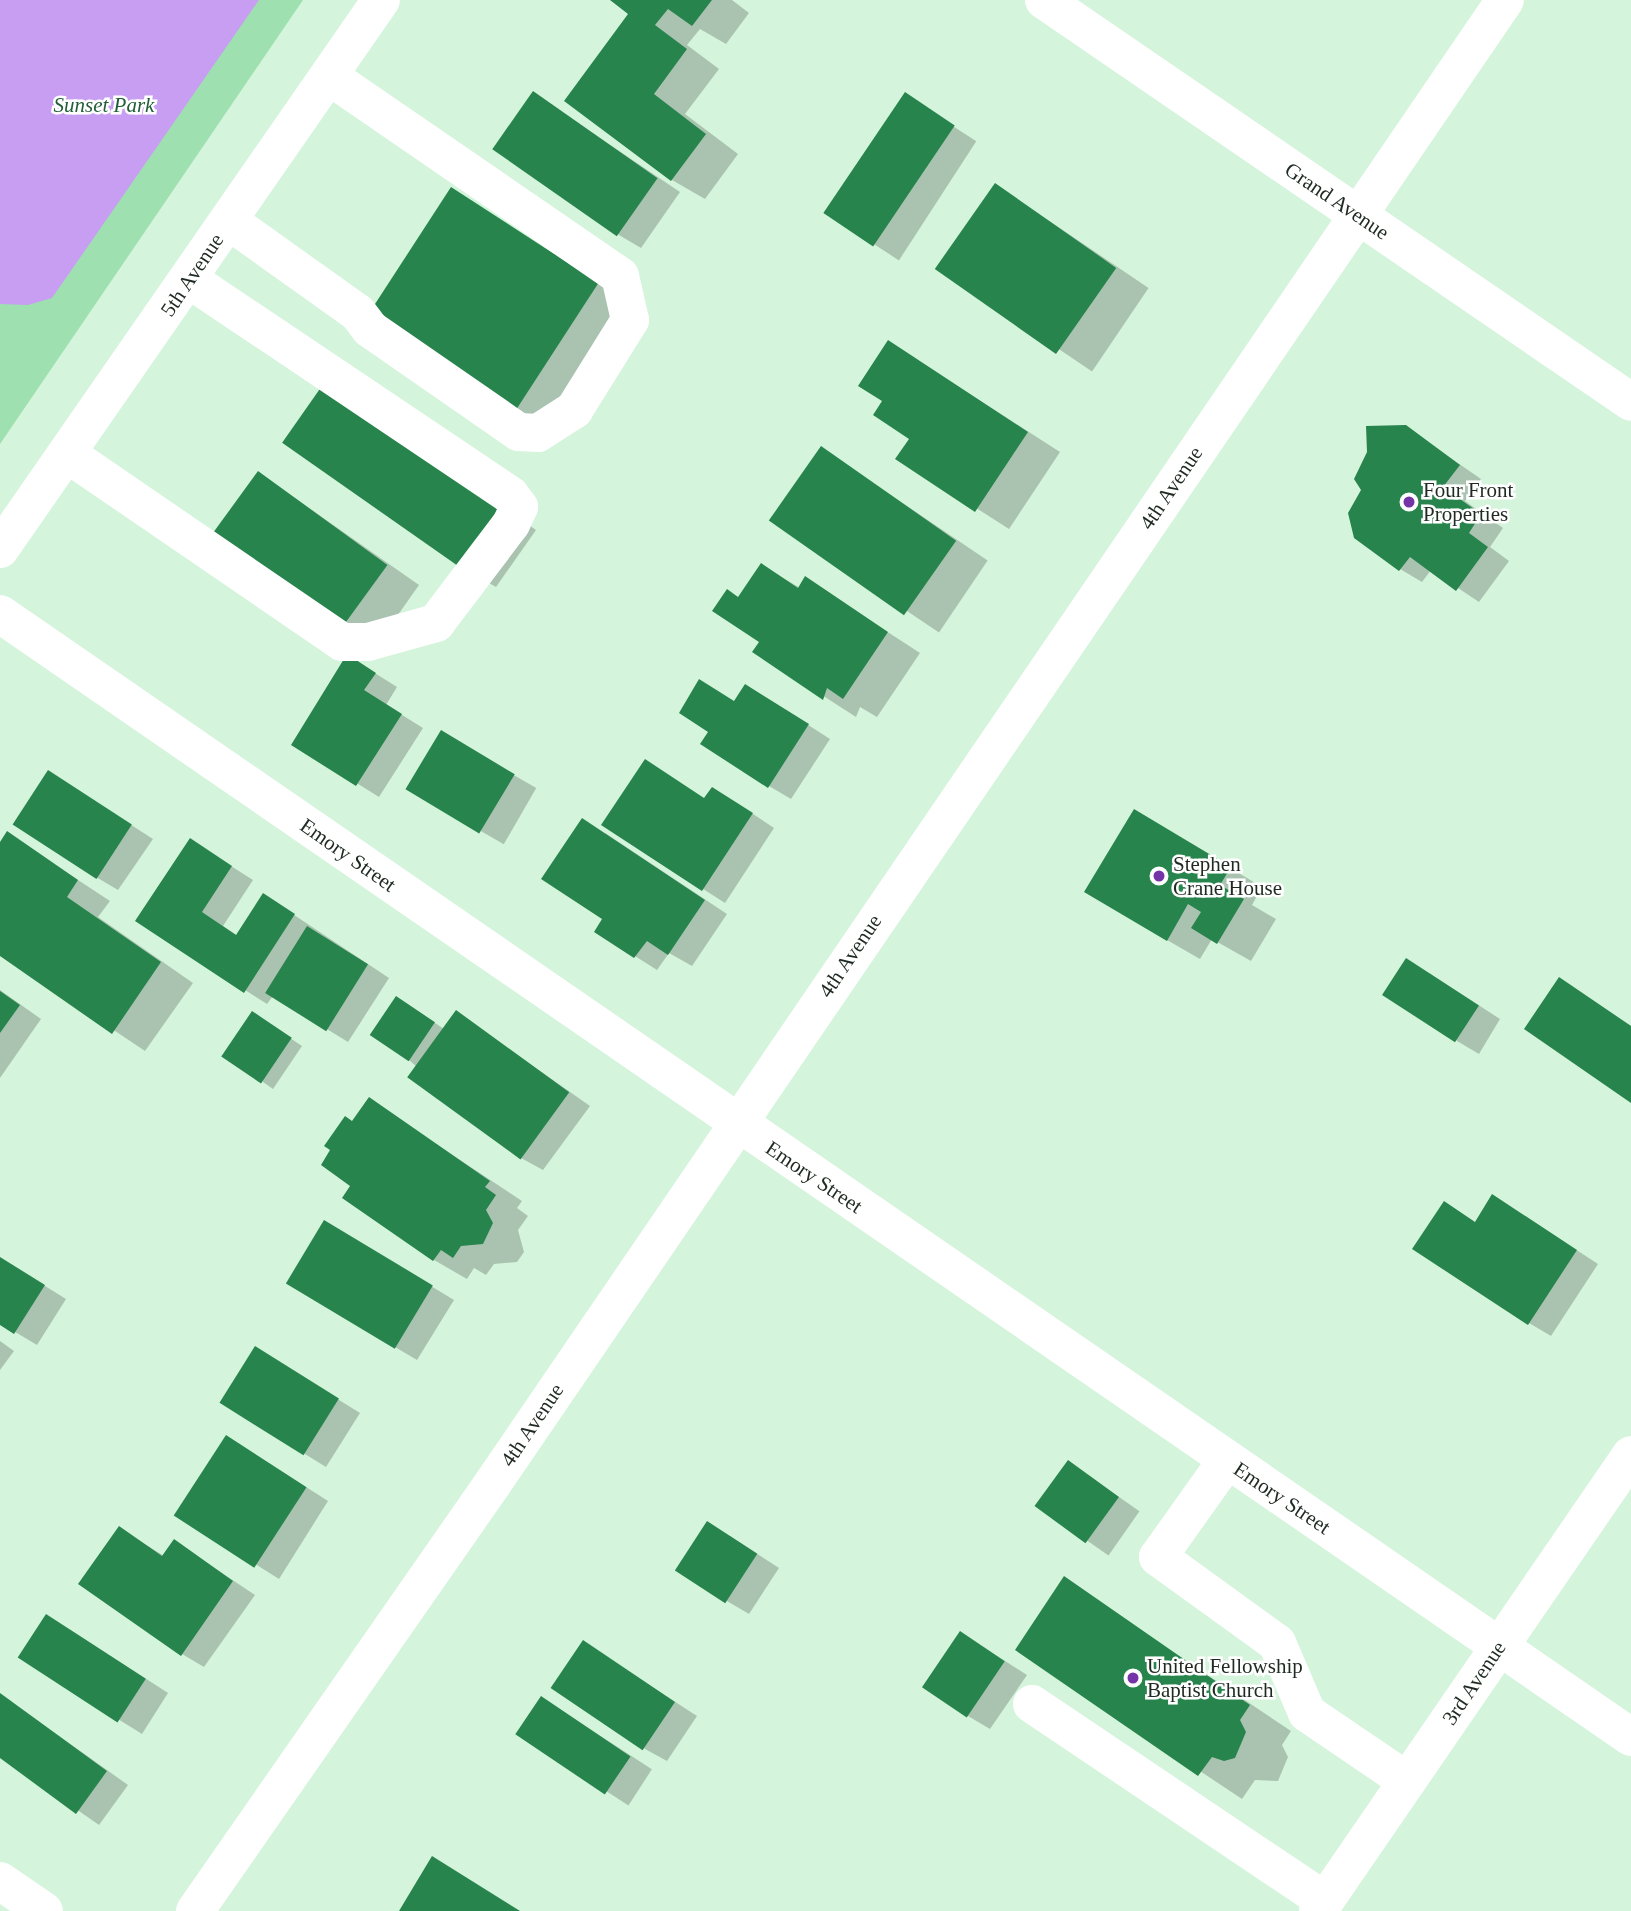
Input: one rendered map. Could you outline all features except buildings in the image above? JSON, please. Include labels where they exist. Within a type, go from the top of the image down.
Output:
[{"type":"street","name":"5th Avenue","points":[[0,549],[69,455],[381,0]]},
{"type":"street","name":"Grand Avenue","points":[[1044,0],[1631,402]]},
{"type":"street","name":"4th Avenue","points":[[195,1911],[1505,0]]},
{"type":"street","points":[[229,221],[358,313],[370,329],[519,432],[538,433],[574,410],[630,320],[620,276],[329,76]]},
{"type":"street","points":[[69,455],[342,642],[368,642],[436,623],[511,523],[519,507],[510,495],[189,279]]},
{"type":"street","name":"Emory Street","points":[[0,614],[1631,1737]]},
{"type":"street","name":"3rd Avenue","points":[[1322,1906],[1631,1455]]},
{"type":"street","points":[[1227,1460],[1158,1557],[1277,1643],[1307,1713],[1407,1781]]},
{"type":"street","points":[[1032,1704],[1322,1906]]},
{"type":"street","points":[[0,1881],[44,1911]]},
{"type":"green space","name":"Sunset Park","points":[[0,0],[303,0],[0,444]]},
{"type":"shaded area","name":"Sunset Park","points":[[0,0],[259,0],[52,298],[28,305],[0,304]]},
{"type":"place","name":"Four Front Properties","points":[[1409,502]]},
{"type":"place","name":"Stephen Crane House","points":[[1159,876]]},
{"type":"place","name":"United Fellowship Baptist Church","points":[[1133,1678]]}]
